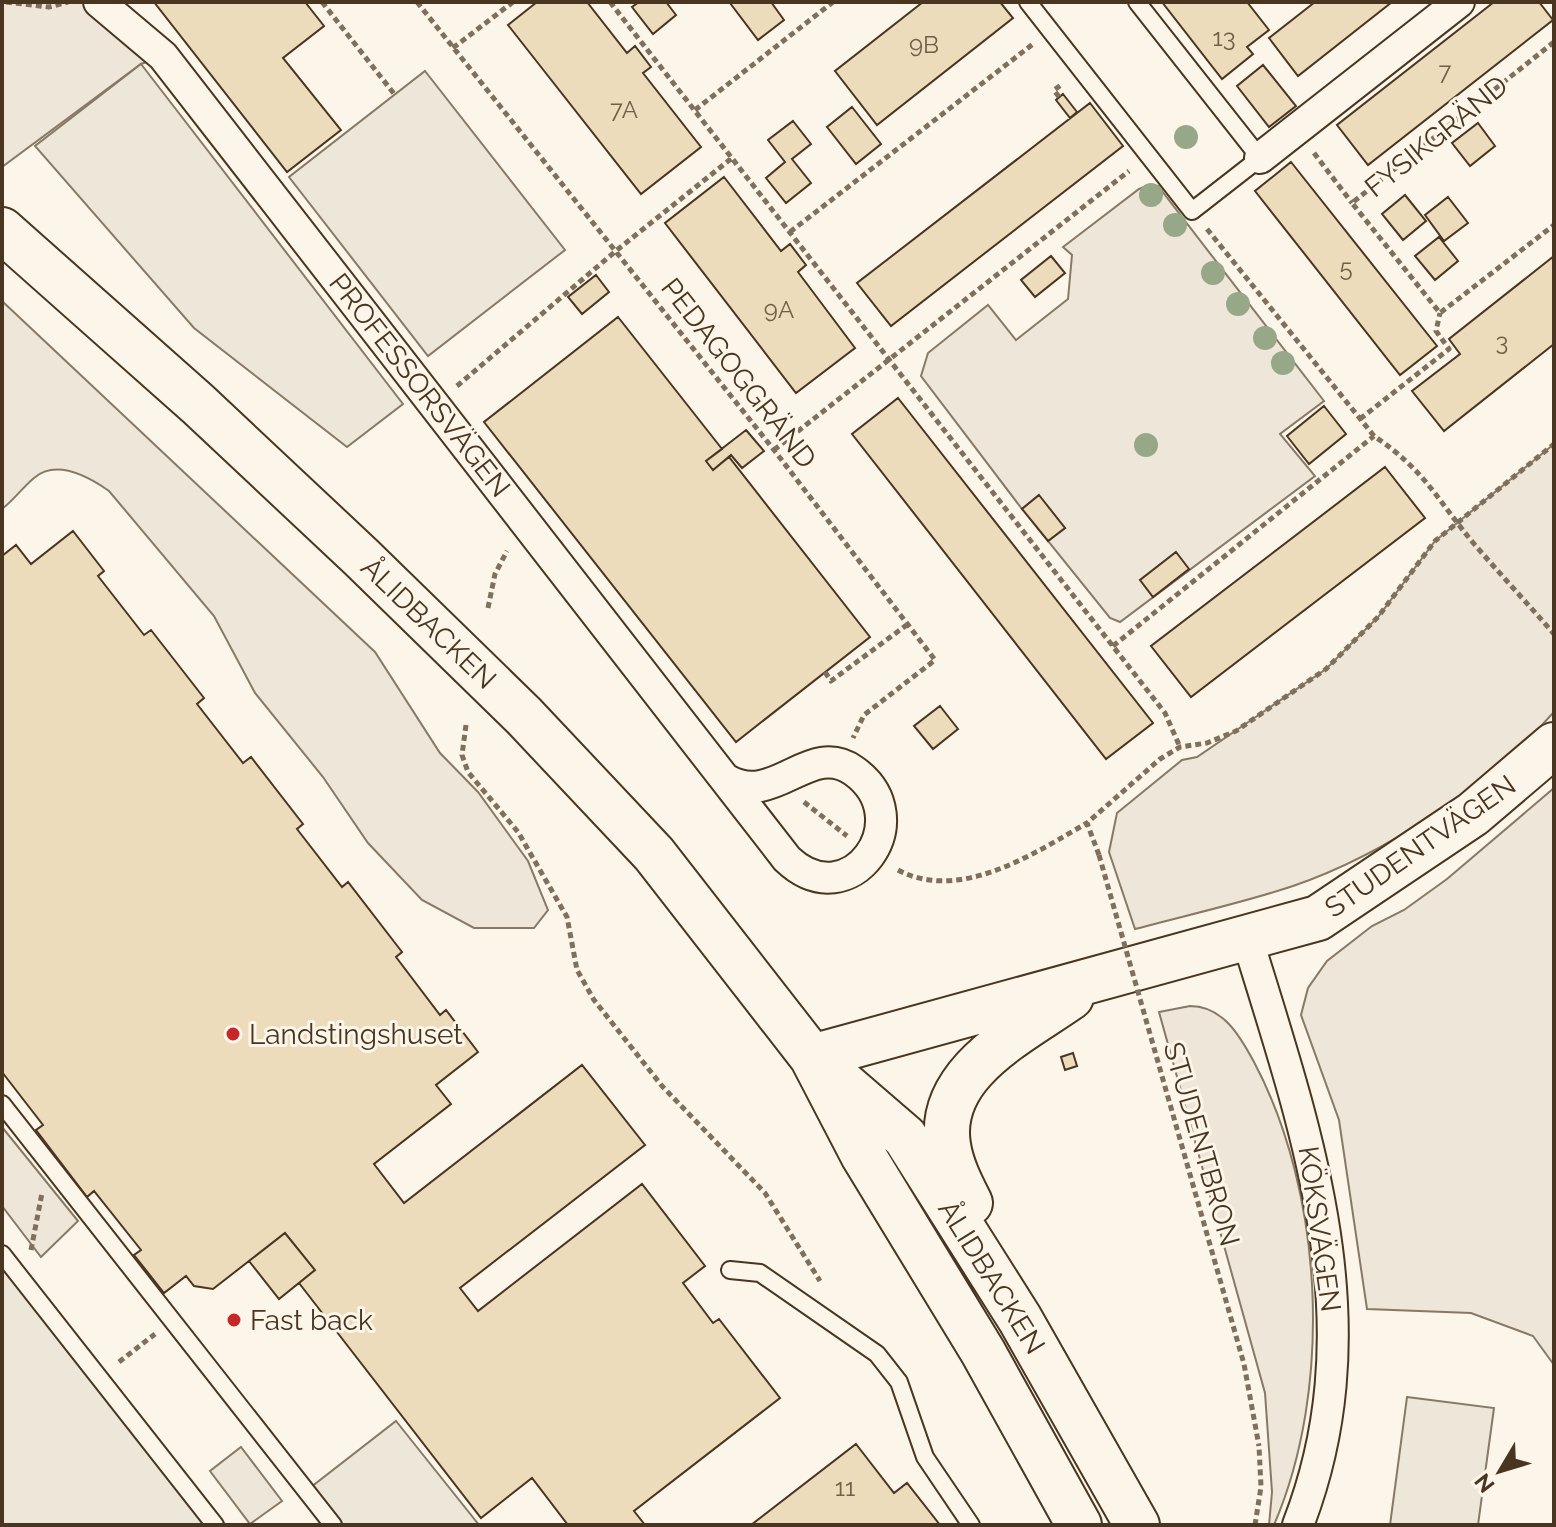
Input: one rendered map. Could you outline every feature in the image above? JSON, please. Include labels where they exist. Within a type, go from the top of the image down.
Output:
[{"type":"main road","name":"ÅLIDBACKEN","points":[[2,230],[198,404],[524,716],[654,854],[812,1057],[863,1155],[983,1352],[1079,1525]]},
{"type":"main road","name":"STUDENTVÄGEN","points":[[812,1057],[1318,918],[1473,814],[1554,745]]},
{"type":"main road","name":"STUDENTVÄGEN","points":[[1020,1319],[954,1167],[947,1143],[948,1120],[963,1081],[979,1064],[1092,982]]},
{"type":"main road","name":"ÅLIDBACKEN","points":[[812,1057],[905,1137],[1020,1319],[1137,1525]]},
{"type":"street","name":"PROFESSORSVÄGEN","points":[[99,2],[163,56],[787,859],[804,872],[838,877],[850,873],[870,855]]},
{"type":"street","points":[[1260,158],[1459,2]]},
{"type":"street","points":[[727,780],[741,788],[755,789],[815,764],[841,764],[863,778],[881,812],[881,833],[870,855]]},
{"type":"street","name":"KÖKSVÄGEN","points":[[1247,938],[1302,1111],[1324,1218],[1334,1309],[1330,1406],[1298,1525]]},
{"type":"lane","points":[[1028,2],[1192,211],[1260,158],[1137,2]]},
{"type":"lane","points":[[2,1104],[333,1525]]},
{"type":"lane","points":[[2,1254],[215,1525]]},
{"type":"lane","points":[[730,1270],[760,1273],[877,1354],[899,1382],[925,1457],[971,1525]]},
{"type":"path","points":[[6,2],[49,7],[70,2]]},
{"type":"path","points":[[322,2],[395,95]]},
{"type":"path","name":"PEDAGOGGRÄND","points":[[417,2],[617,250],[935,660],[864,715],[841,764]]},
{"type":"path","points":[[453,48],[513,2]]},
{"type":"path","points":[[610,2],[1165,713],[1180,747]]},
{"type":"path","points":[[695,110],[833,2]]},
{"type":"path","points":[[790,232],[1050,31]]},
{"type":"path","name":"FYSIKGRÄND","points":[[1440,313],[1352,203],[1554,42]]},
{"type":"path","points":[[1296,130],[1352,203]]},
{"type":"path","points":[[774,450],[1149,156]]},
{"type":"path","points":[[437,407],[464,380],[617,250],[732,158]]},
{"type":"path","points":[[1192,211],[1374,436],[1406,457],[1433,487],[1475,545],[1554,634]]},
{"type":"path","points":[[1360,419],[1449,349],[1436,331],[1440,313],[1554,225]]},
{"type":"path","points":[[1113,646],[1374,436]]},
{"type":"path","points":[[778,781],[870,855],[904,873],[938,878],[968,877],[1000,871],[1032,858],[1087,823],[1150,767],[1180,747],[1207,743],[1236,731],[1326,669],[1364,633],[1418,560],[1457,522],[1554,444]]},
{"type":"path","points":[[488,608],[495,574],[524,518]]},
{"type":"path","points":[[825,672],[831,681],[908,624]]},
{"type":"path","points":[[466,725],[462,755],[468,772],[518,832],[567,917],[577,970],[594,1000],[662,1086],[765,1193],[823,1285]]},
{"type":"path","name":"STUDENTBRON","points":[[1087,823],[1099,855],[1244,1364],[1259,1446],[1261,1487],[1255,1525]]},
{"type":"path","points":[[25,1282],[48,1163]]},
{"type":"path","points":[[99,1378],[172,1320]]},
{"type":"shaded area","points":[[2,2],[99,2],[163,56],[141,64],[2,167]]},
{"type":"shaded area","points":[[141,64],[403,404],[347,447],[194,328],[35,146]]},
{"type":"shaded area","points":[[425,71],[565,250],[428,356],[289,177]]},
{"type":"shaded area","points":[[1158,186],[1324,401],[1280,434],[1315,476],[1120,622],[1110,618],[1048,541],[1065,528],[1038,496],[1022,509],[921,376],[928,353],[988,305],[1016,340],[1068,299],[1072,255],[1063,247],[1139,189]]},
{"type":"shaded area","points":[[2,301],[375,652],[440,753],[478,792],[528,861],[548,910],[534,928],[474,928],[422,900],[368,843],[323,777],[255,693],[214,616],[109,491],[72,472],[52,470],[34,478],[2,509]]},
{"type":"shaded area","points":[[1554,444],[1554,712],[1528,739],[1467,791],[1364,856],[1293,886],[1135,929],[1109,852],[1117,813],[1182,760],[1197,757],[1326,669],[1378,617],[1435,541]]},
{"type":"shaded area","points":[[1554,788],[1554,1365],[1533,1336],[1471,1313],[1367,1309],[1339,1120],[1301,1015],[1308,988],[1327,961],[1372,926],[1404,910],[1447,879]]},
{"type":"shaded area","points":[[1190,1006],[1212,1011],[1229,1024],[1254,1062],[1277,1114],[1295,1171],[1307,1230],[1312,1292],[1312,1353],[1306,1413],[1293,1471],[1274,1525],[1269,1525],[1272,1492],[1265,1393],[1159,1012]]},
{"type":"shaded area","points":[[2,1127],[78,1221],[41,1257],[2,1206]]},
{"type":"shaded area","points":[[2,1254],[215,1525],[2,1525]]},
{"type":"shaded area","points":[[1407,1397],[1494,1408],[1478,1525],[1390,1525]]},
{"type":"shaded area","points":[[396,1421],[479,1525],[333,1525],[306,1491]]},
{"type":"shaded area","points":[[241,1447],[282,1501],[250,1524],[210,1471]]},
{"type":"building","points":[[154,2],[305,2],[324,26],[283,58],[341,130],[287,172]]},
{"type":"building","points":[[537,2],[587,2],[627,53],[635,46],[651,67],[643,73],[701,147],[641,194],[508,25]]},
{"type":"building","points":[[639,2],[666,2],[676,15],[653,34],[632,7]]},
{"type":"building","points":[[771,2],[784,20],[758,40],[730,3]]},
{"type":"building","points":[[923,2],[1000,2],[1013,18],[877,125],[835,71]]},
{"type":"building","points":[[1162,2],[1247,2],[1269,30],[1247,47],[1253,54],[1222,79]]},
{"type":"building","points":[[1315,2],[1392,2],[1298,76],[1269,38]]},
{"type":"building","points":[[1494,2],[1539,2],[1553,20],[1368,165],[1337,125]]},
{"type":"building","points":[[1263,65],[1296,106],[1269,127],[1237,86]]},
{"type":"building","points":[[1063,94],[1077,112],[1070,118],[1056,100]]},
{"type":"building","points":[[1090,103],[1123,146],[891,326],[857,283]]},
{"type":"building","points":[[852,107],[881,144],[856,164],[827,127]]},
{"type":"building","points":[[793,121],[811,144],[792,159],[811,183],[786,203],[766,178],[785,162],[768,140]]},
{"type":"building","points":[[1478,123],[1495,146],[1470,166],[1452,143]]},
{"type":"building","points":[[1291,162],[1437,346],[1400,375],[1255,191]]},
{"type":"building","points":[[724,177],[781,251],[790,244],[806,265],[798,272],[855,348],[796,393],[665,223]]},
{"type":"building","points":[[1405,195],[1426,221],[1403,240],[1382,214]]},
{"type":"building","points":[[1448,197],[1468,223],[1444,241],[1425,215]]},
{"type":"building","points":[[1439,237],[1458,261],[1435,280],[1415,256]]},
{"type":"building","points":[[1051,256],[1065,273],[1035,297],[1021,280]]},
{"type":"building","points":[[1554,256],[1554,344],[1444,431],[1412,391],[1460,354],[1449,339]]},
{"type":"building","points":[[596,275],[609,292],[582,314],[568,297]]},
{"type":"building","points":[[618,317],[722,449],[706,461],[713,470],[729,457],[870,637],[736,742],[484,422]]},
{"type":"building","points":[[898,398],[1153,723],[1106,759],[852,434]]},
{"type":"building","points":[[1324,406],[1346,434],[1309,464],[1287,436]]},
{"type":"building","points":[[746,430],[764,451],[742,468],[731,455],[713,470],[706,461]]},
{"type":"building","points":[[1385,467],[1425,518],[1191,697],[1151,646]]},
{"type":"building","points":[[1039,495],[1065,528],[1048,541],[1022,509]]},
{"type":"building","name":"Landstingshuset","points":[[73,531],[104,571],[98,576],[144,635],[151,630],[204,698],[197,704],[243,763],[251,757],[303,824],[297,829],[342,887],[348,882],[402,952],[396,957],[440,1015],[446,1010],[478,1052],[436,1085],[451,1104],[374,1164],[404,1203],[582,1065],[645,1145],[460,1288],[478,1311],[642,1184],[705,1266],[683,1283],[713,1323],[719,1319],[780,1398],[634,1511],[645,1525],[568,1525],[532,1478],[481,1518],[299,1283],[315,1270],[285,1233],[213,1289],[194,1286],[186,1276],[164,1293],[134,1255],[141,1250],[94,1191],[87,1197],[36,1130],[43,1125],[2,1072],[2,556],[16,545],[31,564]]},
{"type":"building","points":[[1176,552],[1189,569],[1153,597],[1140,580]]},
{"type":"building","points":[[940,706],[958,729],[933,749],[914,726]]},
{"type":"building","points":[[1073,1053],[1077,1066],[1065,1070],[1061,1057]]},
{"type":"building","points":[[285,1233],[315,1270],[279,1299],[249,1261]]},
{"type":"building","points":[[856,1444],[894,1493],[907,1483],[940,1525],[751,1525]]},
{"type":"place","name":"Landstingshuset","points":[[233,1034]]},
{"type":"place","name":"Fast back","points":[[234,1320]]}]
